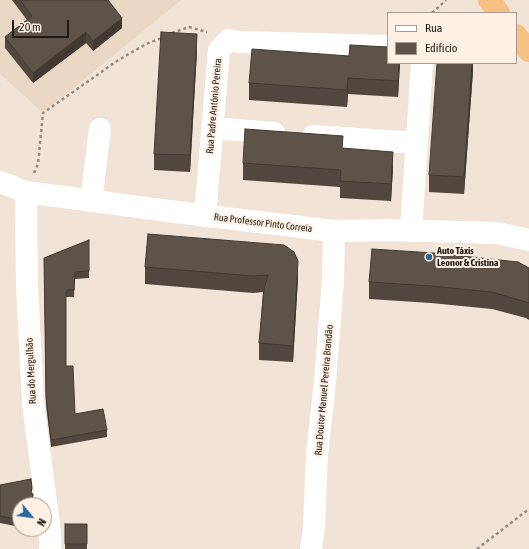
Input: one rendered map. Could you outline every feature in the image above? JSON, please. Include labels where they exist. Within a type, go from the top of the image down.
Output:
[{"type":"highway","points":[[489,0],[498,12]]},
{"type":"highway","points":[[517,36],[529,51]]},
{"type":"street","points":[[228,40],[239,42],[387,46]]},
{"type":"street","name":"Rua Padre António Pereira","points":[[205,216],[219,50],[228,40]]},
{"type":"street","points":[[411,231],[422,64]]},
{"type":"street","points":[[212,128],[417,144]]},
{"type":"street","points":[[91,201],[100,129]]},
{"type":"street","name":"Rua Professor Pinto Correia","points":[[0,182],[26,192],[205,216],[334,231],[497,233],[529,240]]},
{"type":"street","name":"Rua do Mergulhão","points":[[26,192],[27,286],[33,403],[50,533],[50,549]]},
{"type":"street","name":"Rua Doutor Manuel Pereira Brandão","points":[[311,549],[314,527],[317,454],[325,381],[332,288],[334,231]]},
{"type":"path","points":[[433,12],[446,0]]},
{"type":"path","points":[[26,192],[38,164],[43,113],[117,61],[146,44],[189,27],[228,40]]},
{"type":"path","points":[[477,549],[529,509]]},
{"type":"shaded area","points":[[0,0],[181,0],[43,113],[0,74]]},
{"type":"building","points":[[20,0],[108,0],[122,18],[93,41],[86,32],[33,73],[5,37],[32,16]]},
{"type":"building","points":[[161,32],[197,34],[190,155],[154,154]]},
{"type":"building","points":[[350,45],[387,47],[387,64],[399,64],[398,81],[348,78],[347,90],[249,83],[252,49],[349,56]]},
{"type":"building","points":[[437,64],[472,64],[464,177],[429,175]]},
{"type":"building","points":[[245,129],[343,136],[342,148],[393,152],[391,184],[340,181],[341,170],[243,163]]},
{"type":"building","points":[[148,234],[284,245],[294,252],[298,261],[293,346],[259,343],[264,289],[268,275],[253,276],[145,267]]},
{"type":"building","points":[[89,240],[89,271],[75,272],[74,290],[66,290],[66,366],[73,366],[75,414],[103,409],[107,430],[51,440],[46,397],[44,258]]},
{"type":"building","points":[[372,249],[434,253],[518,262],[529,268],[529,303],[492,292],[369,282]]},
{"type":"building","points":[[31,479],[31,493],[33,494],[33,497],[12,497],[12,518],[0,516],[0,485]]},
{"type":"building","points":[[65,524],[87,524],[87,544],[65,544]]},
{"type":"place","name":"Auto Táxis Leonor & Cristina","points":[[429,257]]}]
